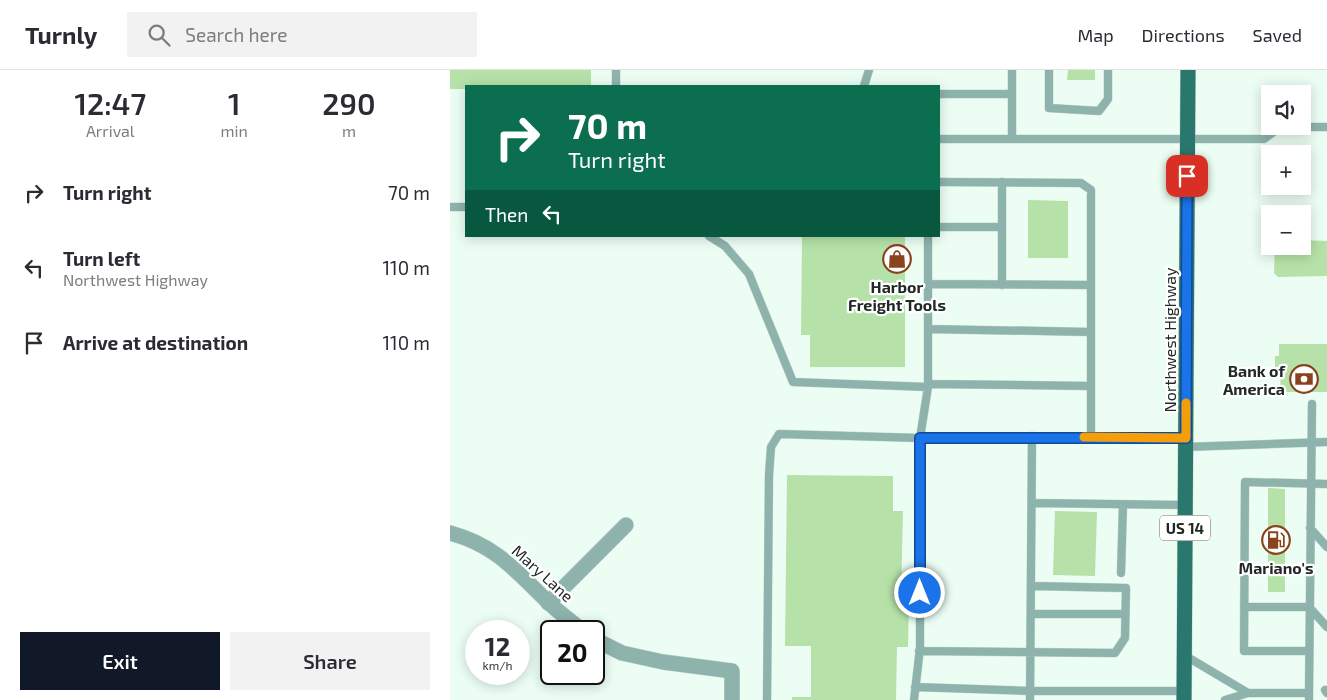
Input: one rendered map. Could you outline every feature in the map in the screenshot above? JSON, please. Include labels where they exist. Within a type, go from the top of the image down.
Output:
[{"type":"main road","name":"Northwest Highway","points":[[1184,696],[1188,70]]},
{"type":"street","points":[[548,602],[626,525]]},
{"type":"street","name":"Mary Lane","points":[[450,533],[467,537],[510,563],[548,602],[570,620]]},
{"type":"street","points":[[605,644],[622,653],[732,671],[732,700]]},
{"type":"lane","points":[[616,70],[616,85]]},
{"type":"lane","points":[[864,85],[869,70]]},
{"type":"lane","points":[[1012,70],[1012,139]]},
{"type":"lane","points":[[1049,70],[1049,108],[1080,111],[1100,111],[1108,99],[1108,70]]},
{"type":"lane","points":[[940,94],[1012,94]]},
{"type":"lane","points":[[940,139],[1264,139],[1280,127],[1327,127]]},
{"type":"lane","points":[[940,182],[1081,183],[1091,190],[1091,437]]},
{"type":"lane","points":[[1002,182],[1002,285]]},
{"type":"lane","points":[[450,206],[465,207]]},
{"type":"lane","points":[[940,227],[1002,227]]},
{"type":"lane","points":[[710,237],[724,246],[749,274],[793,382],[928,386],[1091,386]]},
{"type":"lane","points":[[914,700],[919,651],[920,438],[928,386],[928,237]]},
{"type":"lane","points":[[928,284],[1091,285]]},
{"type":"lane","points":[[928,329],[1091,332]]},
{"type":"lane","points":[[1225,700],[1248,693],[1309,696],[1312,404]]},
{"type":"lane","points":[[767,700],[769,475],[771,447],[779,434],[920,438],[1091,437],[1186,443],[1327,442]]},
{"type":"lane","points":[[1030,700],[1032,436]]},
{"type":"lane","points":[[1309,651],[1244,651],[1245,482],[1327,484]]},
{"type":"lane","points":[[1032,503],[1185,505]]},
{"type":"lane","points":[[1121,573],[1123,505]]},
{"type":"lane","points":[[1310,528],[1327,547]]},
{"type":"lane","points":[[919,651],[1115,653],[1125,638],[1126,588],[1032,586]]},
{"type":"lane","points":[[1244,607],[1309,607],[1327,628]]},
{"type":"lane","points":[[1031,614],[1125,614]]},
{"type":"lane","points":[[1184,655],[1248,693]]},
{"type":"lane","points":[[915,687],[1184,696]]},
{"type":"building","points":[[450,70],[591,70],[591,85],[465,85],[465,89],[450,89]]},
{"type":"building","points":[[1068,70],[1095,70],[1095,80],[1067,80]]},
{"type":"building","points":[[1028,200],[1068,201],[1068,258],[1028,258]]},
{"type":"building","points":[[802,237],[905,237],[905,367],[810,367],[810,335],[801,335]]},
{"type":"building","points":[[1311,240],[1327,241],[1327,276],[1278,277],[1274,273],[1275,255],[1311,255]]},
{"type":"building","name":"Bank of America","points":[[1279,344],[1327,344],[1327,392],[1280,392],[1281,367],[1275,367],[1275,356],[1279,356]]},
{"type":"building","points":[[787,475],[893,476],[893,511],[903,511],[901,597],[909,598],[908,647],[897,647],[896,700],[792,700],[792,697],[811,697],[811,646],[785,646]]},
{"type":"building","name":"Mariano's","points":[[1268,488],[1285,489],[1285,592],[1268,592]]},
{"type":"building","points":[[1055,511],[1097,512],[1095,576],[1053,575]]},
{"type":"slow traffic","points":[[1084,437],[1186,438],[1186,403]]},
{"type":"place","name":"Harbor Freight Tools","points":[[897,259]]},
{"type":"place","name":"Bank of America","points":[[1304,379]]},
{"type":"place","name":"Mariano's","points":[[1276,540]]},
{"type":"route","points":[[920,593],[920,438],[1032,436],[1186,438],[1187,176]]}]
